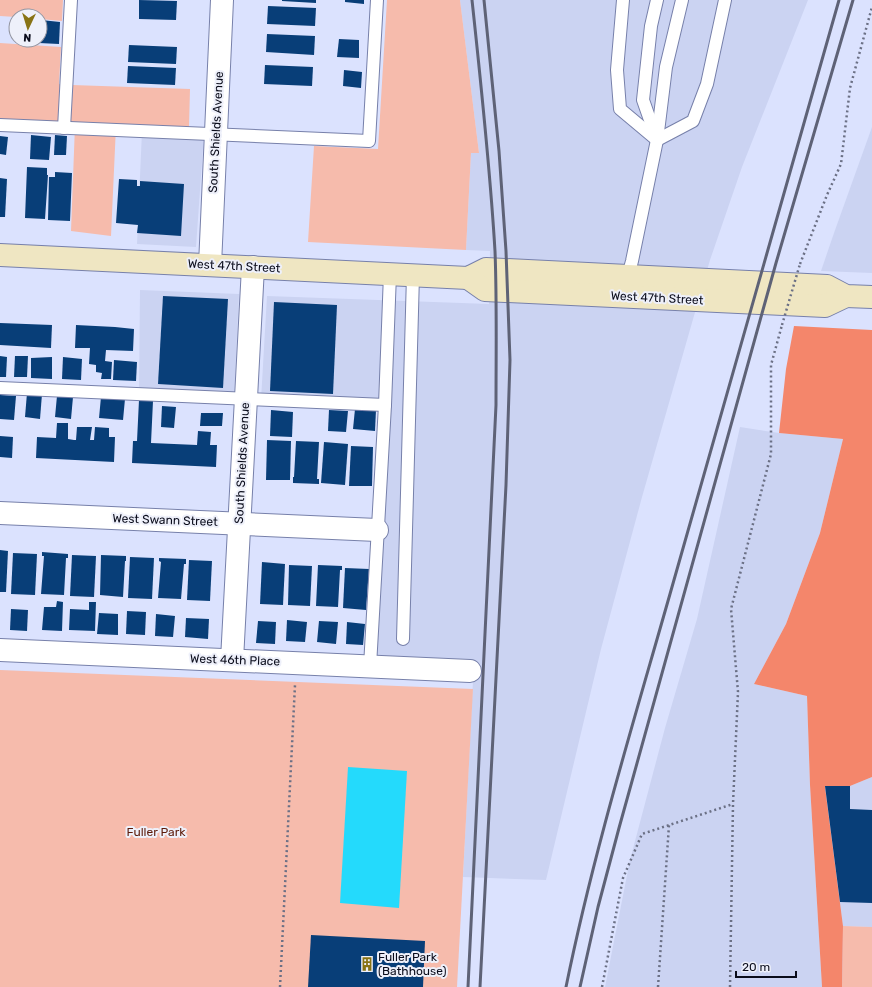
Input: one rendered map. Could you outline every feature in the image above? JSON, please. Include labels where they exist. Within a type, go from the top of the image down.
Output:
[{"type":"main road","name":"West 47th Street","points":[[0,254],[468,278],[485,290],[628,286],[825,306],[846,296],[872,297]]},
{"type":"street","name":"South Shields Avenue","points":[[210,265],[222,0]]},
{"type":"street","name":"South Shields Avenue","points":[[232,660],[253,267]]},
{"type":"street","name":"West Swann Street","points":[[0,513],[377,530]]},
{"type":"street","name":"West 46th Place","points":[[0,650],[470,670]]},
{"type":"lane","points":[[64,128],[71,0]]},
{"type":"lane","points":[[0,125],[369,141],[377,0]]},
{"type":"lane","points":[[623,0],[618,70],[620,108],[657,140]]},
{"type":"lane","points":[[657,0],[651,26],[643,100],[657,140]]},
{"type":"lane","points":[[628,286],[657,140],[666,67],[682,0]]},
{"type":"lane","points":[[657,140],[694,121],[707,84],[725,0]]},
{"type":"lane","points":[[370,666],[385,405],[390,274]]},
{"type":"lane","points":[[403,639],[413,275]]},
{"type":"lane","points":[[0,388],[385,405]]},
{"type":"path","points":[[730,987],[733,804],[738,692],[731,609],[771,454],[771,365],[800,264],[841,164],[850,88],[872,7]]},
{"type":"path","points":[[280,987],[295,684]]},
{"type":"path","points":[[602,987],[623,878],[642,834],[733,804]]},
{"type":"path","points":[[658,987],[669,825]]},
{"type":"shaded area","points":[[460,0],[808,0],[742,167],[710,260],[642,497],[601,649],[546,880],[463,877],[474,661],[370,656],[385,405],[261,400],[267,296],[489,304],[490,251],[466,250],[471,153],[479,153]]},
{"type":"shaded area","points":[[872,127],[872,273],[821,271],[834,233]]},
{"type":"shaded area","points":[[142,131],[204,134],[196,247],[137,244]]},
{"type":"shaded area","points":[[140,290],[239,294],[234,399],[139,394]]},
{"type":"shaded area","points":[[794,326],[872,330],[872,777],[850,786],[825,787],[843,926],[842,987],[822,987],[810,785],[807,696],[754,684],[786,624],[820,533],[843,439],[779,433],[786,369]]},
{"type":"shaded area","points":[[740,427],[779,433],[843,439],[820,533],[786,624],[754,684],[807,696],[810,785],[822,987],[605,987],[630,860],[665,728],[697,619]]},
{"type":"shaded area","points":[[872,777],[872,927],[843,926],[825,786],[850,786]]},
{"type":"green space","points":[[0,0],[63,0],[62,21],[48,20],[48,8],[8,8],[8,16],[0,16]]},
{"type":"green space","points":[[387,0],[460,0],[479,153],[471,153],[466,250],[308,242],[314,146],[378,149]]},
{"type":"green space","points":[[0,43],[8,44],[8,48],[61,47],[59,84],[190,89],[189,127],[116,126],[111,236],[71,231],[75,125],[0,120]]},
{"type":"green space","name":"Fuller Park","points":[[0,670],[473,689],[457,987],[0,987]]},
{"type":"green space","points":[[843,926],[872,927],[872,987],[842,987]]},
{"type":"water","points":[[348,767],[407,771],[399,908],[340,903]]},
{"type":"building","points":[[139,0],[177,1],[176,20],[139,19]]},
{"type":"building","points":[[316,0],[316,3],[282,1]]},
{"type":"building","points":[[345,0],[364,0],[364,4],[345,2]]},
{"type":"building","points":[[268,6],[316,8],[315,26],[267,24]]},
{"type":"building","points":[[48,21],[60,22],[59,44],[48,43]]},
{"type":"building","points":[[267,34],[315,36],[314,55],[266,52]]},
{"type":"building","points":[[339,39],[359,40],[359,58],[337,57]]},
{"type":"building","points":[[129,45],[177,47],[176,64],[128,62]]},
{"type":"building","points":[[265,65],[313,67],[312,86],[264,84]]},
{"type":"building","points":[[128,66],[176,68],[175,85],[127,83]]},
{"type":"building","points":[[344,70],[362,72],[361,88],[343,86]]},
{"type":"building","points":[[31,135],[51,137],[49,160],[30,159]]},
{"type":"building","points":[[55,135],[67,136],[66,155],[54,155]]},
{"type":"building","points":[[0,136],[8,137],[6,155],[0,154]]},
{"type":"building","points":[[27,167],[47,168],[48,175],[45,219],[25,218]]},
{"type":"building","points":[[55,172],[72,173],[70,221],[48,220],[49,177],[55,177]]},
{"type":"building","points":[[0,178],[7,179],[5,217],[0,217]]},
{"type":"building","points":[[119,179],[137,180],[137,186],[140,186],[140,181],[184,184],[181,236],[137,233],[138,225],[116,223]]},
{"type":"building","points":[[163,296],[228,299],[223,388],[158,384]]},
{"type":"building","points":[[274,302],[337,305],[333,394],[270,391]]},
{"type":"building","points":[[0,323],[52,325],[51,348],[0,345]]},
{"type":"building","points":[[76,325],[134,329],[133,351],[106,350],[105,361],[112,362],[111,379],[101,379],[102,373],[96,372],[96,365],[89,364],[90,348],[75,348]]},
{"type":"building","points":[[0,356],[7,357],[6,377],[0,377]]},
{"type":"building","points":[[15,356],[28,356],[27,377],[14,377]]},
{"type":"building","points":[[52,357],[52,379],[31,378],[31,358]]},
{"type":"building","points":[[63,357],[82,359],[81,380],[62,379]]},
{"type":"building","points":[[114,360],[137,362],[136,381],[113,380]]},
{"type":"building","points":[[27,393],[42,394],[40,419],[25,417]]},
{"type":"building","points":[[0,395],[16,396],[14,420],[0,419]]},
{"type":"building","points":[[57,396],[73,397],[71,419],[55,417]]},
{"type":"building","points":[[101,397],[125,399],[123,420],[99,418]]},
{"type":"building","points":[[139,400],[153,401],[151,443],[197,445],[198,431],[211,432],[210,445],[217,445],[216,467],[132,463],[133,441],[137,441]]},
{"type":"building","points":[[162,406],[176,407],[174,428],[161,427]]},
{"type":"building","points":[[355,409],[376,410],[375,431],[353,429]]},
{"type":"building","points":[[271,410],[293,412],[292,437],[270,436]]},
{"type":"building","points":[[329,410],[348,411],[346,432],[328,431]]},
{"type":"building","points":[[201,413],[223,413],[222,426],[200,426]]},
{"type":"building","points":[[57,423],[68,423],[68,439],[74,440],[76,440],[77,427],[92,427],[90,440],[94,440],[95,427],[109,428],[109,437],[115,437],[114,462],[36,458],[37,437],[56,438]]},
{"type":"building","points":[[0,436],[13,437],[12,458],[0,457]]},
{"type":"building","points":[[267,440],[291,441],[290,480],[266,480]]},
{"type":"building","points":[[296,441],[319,442],[317,479],[319,479],[319,484],[293,483]]},
{"type":"building","points":[[324,442],[348,444],[345,485],[321,483]]},
{"type":"building","points":[[351,446],[373,447],[372,486],[349,486]]},
{"type":"building","points":[[0,550],[8,551],[6,592],[0,592]]},
{"type":"building","points":[[42,552],[68,554],[68,558],[66,558],[64,595],[41,594],[44,556],[42,556]]},
{"type":"building","points":[[13,553],[37,554],[35,595],[11,594]]},
{"type":"building","points":[[72,555],[96,556],[94,597],[70,596]]},
{"type":"building","points":[[101,555],[126,556],[123,597],[100,595]]},
{"type":"building","points":[[130,557],[154,558],[152,599],[128,598]]},
{"type":"building","points":[[159,558],[186,559],[186,564],[184,564],[181,599],[158,598],[161,562],[159,561]]},
{"type":"building","points":[[189,560],[212,561],[210,601],[187,600]]},
{"type":"building","points":[[262,562],[285,564],[283,605],[260,604]]},
{"type":"building","points":[[289,565],[312,566],[310,606],[288,605]]},
{"type":"building","points":[[318,565],[342,566],[342,570],[340,570],[338,607],[316,606]]},
{"type":"building","points":[[345,568],[369,569],[366,610],[343,608]]},
{"type":"building","points":[[57,601],[63,602],[62,631],[42,630],[44,607],[56,607]]},
{"type":"building","points":[[89,602],[96,602],[95,631],[69,630],[70,609],[89,610]]},
{"type":"building","points":[[11,609],[28,610],[27,631],[10,630]]},
{"type":"building","points":[[127,611],[146,612],[145,635],[126,634]]},
{"type":"building","points":[[99,613],[118,614],[118,635],[97,634]]},
{"type":"building","points":[[156,614],[175,616],[173,637],[155,636]]},
{"type":"building","points":[[186,618],[209,619],[208,639],[185,637]]},
{"type":"building","points":[[287,620],[307,622],[305,642],[286,641]]},
{"type":"building","points":[[258,621],[276,622],[275,644],[256,643]]},
{"type":"building","points":[[319,621],[338,622],[336,644],[317,642]]},
{"type":"building","points":[[347,622],[365,624],[363,645],[346,644]]},
{"type":"building","points":[[825,786],[850,786],[850,809],[872,810],[872,903],[840,902]]},
{"type":"building","name":"Fuller Park (Bathhouse)","points":[[311,935],[425,941],[423,987],[308,987]]},
{"type":"railway","points":[[468,987],[496,405],[495,251],[488,157],[472,0]]},
{"type":"railway","points":[[480,987],[506,485],[510,360],[506,251],[499,151],[484,0]]},
{"type":"railway","points":[[566,987],[588,888],[614,789],[753,297],[839,0]]},
{"type":"railway","points":[[580,987],[598,907],[619,828],[776,263],[853,0]]},
{"type":"place","name":"Fuller Park (Bathhouse)","points":[[367,964]]}]
